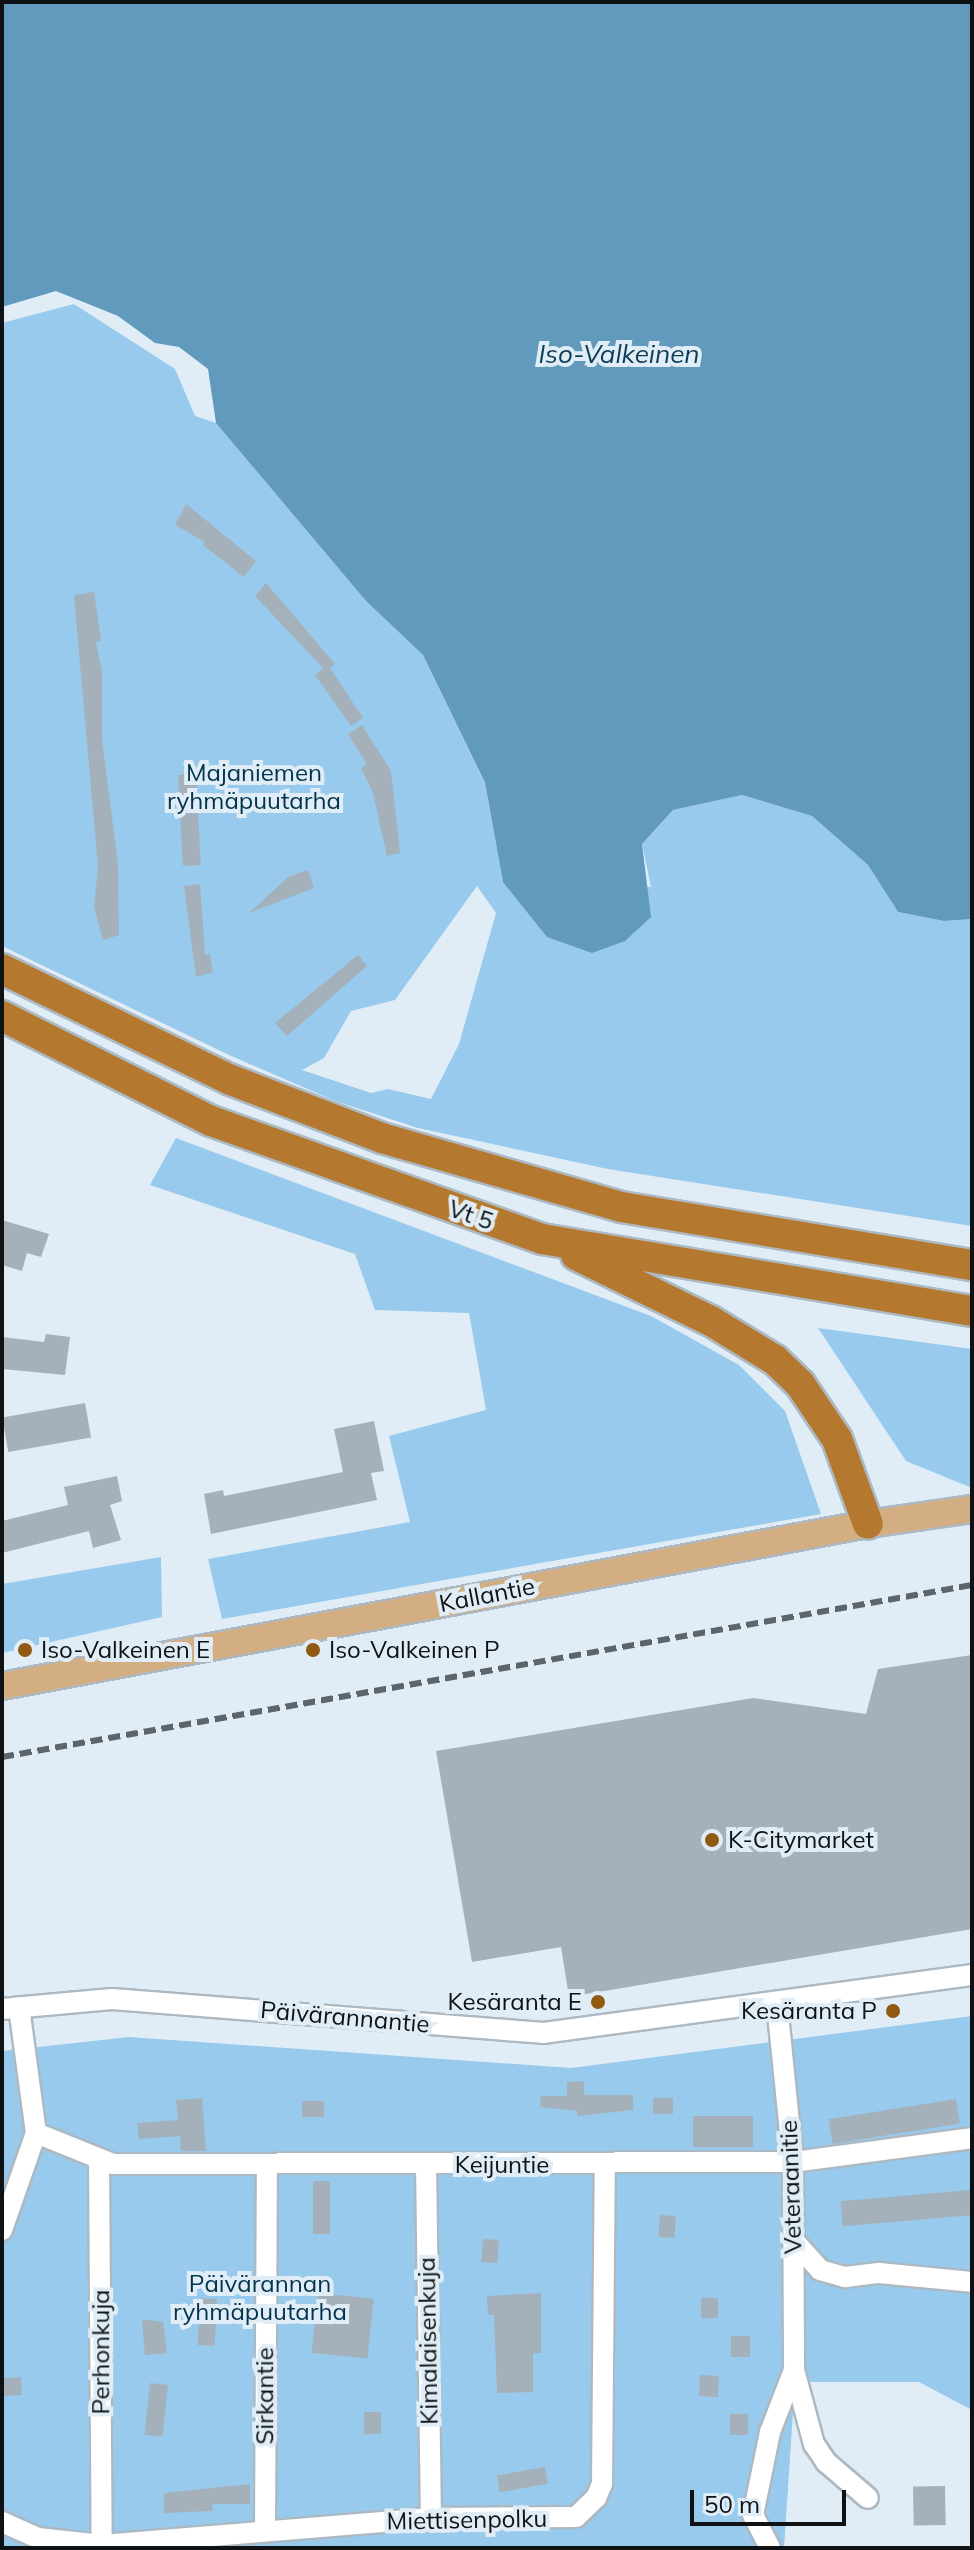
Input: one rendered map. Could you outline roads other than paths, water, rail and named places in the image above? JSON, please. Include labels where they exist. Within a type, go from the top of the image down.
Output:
[{"type":"highway","name":"Vt 5","points":[[2,969],[231,1080],[382,1138],[621,1207],[972,1265]]},
{"type":"highway","name":"Vt 5","points":[[2,1016],[211,1121],[542,1239],[972,1311]]},
{"type":"highway","points":[[542,1239],[711,1321],[775,1360],[800,1384],[837,1439],[868,1524]]},
{"type":"main road","name":"Kallantie","points":[[2,1686],[868,1524],[972,1509]]},
{"type":"street","name":"Päivärannantie","points":[[10,2008],[112,1999],[543,2033],[777,2004],[972,1975]]},
{"type":"street","name":"Veteraanitie","points":[[777,2004],[793,2162],[794,2370],[814,2444],[826,2462],[868,2498]]},
{"type":"street","points":[[2,2229],[36,2133],[10,2008]]},
{"type":"street","name":"Keijuntie","points":[[36,2133],[113,2164],[267,2165],[793,2162],[972,2138]]},
{"type":"street","name":"Perhonkuja","points":[[99,2159],[102,2545]]},
{"type":"street","name":"Kimalaisenkuja","points":[[426,2164],[431,2518]]},
{"type":"street","name":"Sirkantie","points":[[265,2531],[267,2165]]},
{"type":"street","name":"Miettisenpolku","points":[[2,2522],[38,2538],[102,2545],[431,2518],[576,2517],[596,2498],[602,2484],[605,2165]]},
{"type":"street","points":[[795,2242],[820,2270],[845,2277],[879,2273],[972,2282]]},
{"type":"street","name":"Veteraanitie","points":[[770,2548],[753,2515],[770,2432],[794,2370]]},
{"type":"water","name":"Iso-Valkeinen","points":[[2,2],[972,2],[972,919],[944,921],[898,912],[868,865],[812,816],[742,795],[673,810],[642,844],[651,917],[625,941],[592,953],[547,937],[503,882],[485,783],[423,655],[366,601],[216,423],[208,369],[179,347],[155,343],[118,316],[56,291],[2,307]]},
{"type":"railway","points":[[2,1757],[972,1585]]},
{"type":"place","name":"Iso-Valkeinen E","points":[[25,1650]]},
{"type":"place","name":"Iso-Valkeinen P","points":[[313,1650]]},
{"type":"place","name":"K-Citymarket","points":[[712,1840]]},
{"type":"place","name":"Kesäranta E","points":[[598,2002]]},
{"type":"place","name":"Kesäranta P","points":[[893,2011]]},
{"type":"park label","name":"Majaniemen ryhmäpuutarha","points":[[254,787]]},
{"type":"park label","name":"Päivärannan ryhmäpuutarha","points":[[260,2298]]}]
